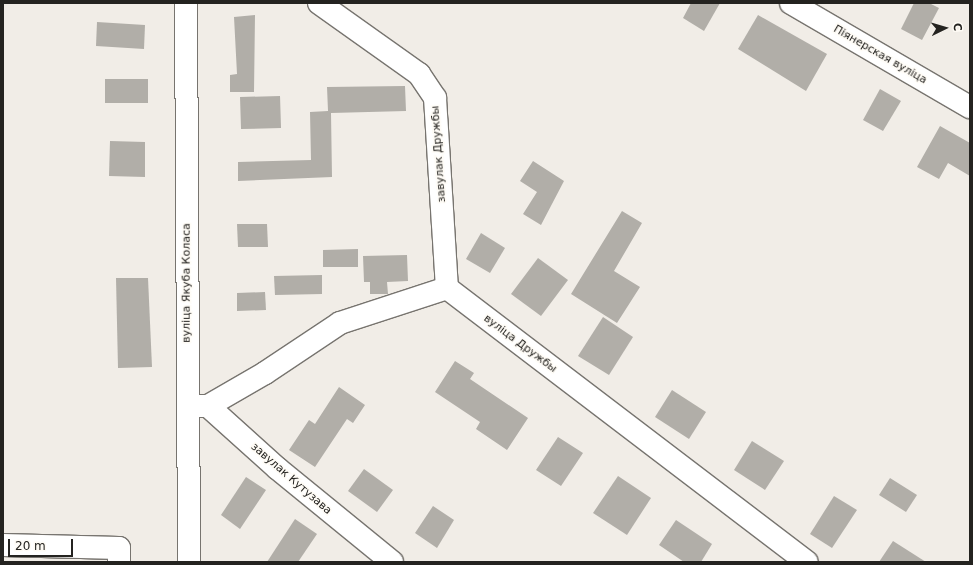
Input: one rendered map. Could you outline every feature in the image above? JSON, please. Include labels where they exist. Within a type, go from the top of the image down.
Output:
[{"type":"street","name":"вуліца Якуба Коласа","points":[[186,3],[198,406],[189,562]]},
{"type":"street","name":"завулак Дружбы","points":[[319,3],[419,74],[435,98],[448,288]]},
{"type":"street","name":"Піянерская вуліца","points":[[791,3],[970,107]]},
{"type":"street","points":[[198,406],[265,373],[340,323],[448,288]]},
{"type":"street","name":"вуліца Дружбы","points":[[448,288],[807,562]]},
{"type":"street","name":"завулак Кутузава","points":[[198,406],[392,562]]},
{"type":"street","points":[[3,545],[119,548],[119,562]]},
{"type":"building","points":[[691,3],[720,3],[704,31],[683,18]]},
{"type":"building","points":[[914,3],[929,3],[939,8],[922,40],[901,29]]},
{"type":"building","points":[[255,15],[254,92],[230,92],[230,75],[237,74],[234,17]]},
{"type":"building","points":[[758,15],[827,54],[806,91],[738,49]]},
{"type":"building","points":[[97,22],[145,25],[144,49],[96,46]]},
{"type":"building","points":[[105,79],[148,79],[148,103],[105,103]]},
{"type":"building","points":[[405,86],[406,111],[331,113],[332,177],[238,181],[238,162],[311,160],[310,112],[328,111],[327,87]]},
{"type":"building","points":[[880,89],[901,101],[883,131],[863,120]]},
{"type":"building","points":[[280,96],[281,128],[241,129],[240,97]]},
{"type":"building","points":[[940,126],[970,143],[970,176],[948,163],[939,179],[917,167]]},
{"type":"building","points":[[110,141],[145,142],[145,177],[109,176]]},
{"type":"building","points":[[533,161],[564,181],[541,225],[523,214],[537,192],[520,181]]},
{"type":"building","points":[[622,211],[642,223],[614,271],[640,287],[617,323],[571,294]]},
{"type":"building","points":[[237,224],[267,224],[268,247],[238,247]]},
{"type":"building","points":[[481,233],[505,248],[490,273],[466,259]]},
{"type":"building","points":[[358,249],[358,267],[323,267],[323,250]]},
{"type":"building","points":[[407,255],[408,281],[387,282],[388,294],[370,294],[370,282],[364,282],[363,256]]},
{"type":"building","points":[[538,258],[568,280],[541,316],[511,294]]},
{"type":"building","points":[[322,275],[322,294],[275,295],[274,276]]},
{"type":"building","points":[[116,278],[148,278],[152,367],[118,368]]},
{"type":"building","points":[[265,292],[266,310],[237,311],[237,293]]},
{"type":"building","points":[[603,317],[633,337],[609,375],[578,356]]},
{"type":"building","points":[[455,361],[474,373],[470,379],[528,418],[507,450],[476,429],[480,422],[435,392]]},
{"type":"building","points":[[339,387],[365,405],[353,423],[347,419],[315,467],[289,450],[309,420],[315,424]]},
{"type":"building","points":[[672,390],[706,412],[689,439],[655,417]]},
{"type":"building","points":[[558,437],[583,453],[561,486],[536,470]]},
{"type":"building","points":[[752,441],[784,461],[765,490],[734,470]]},
{"type":"building","points":[[364,469],[393,490],[377,512],[348,491]]},
{"type":"building","points":[[618,476],[651,498],[627,535],[593,513]]},
{"type":"building","points":[[246,477],[266,490],[240,529],[221,515]]},
{"type":"building","points":[[890,478],[917,495],[906,512],[879,495]]},
{"type":"building","points":[[834,496],[857,510],[832,548],[810,534]]},
{"type":"building","points":[[433,506],[454,520],[437,548],[415,533]]},
{"type":"building","points":[[295,519],[317,534],[298,562],[267,562]]},
{"type":"building","points":[[676,520],[712,544],[701,562],[684,562],[659,545]]},
{"type":"building","points":[[893,541],[926,562],[879,562]]}]
